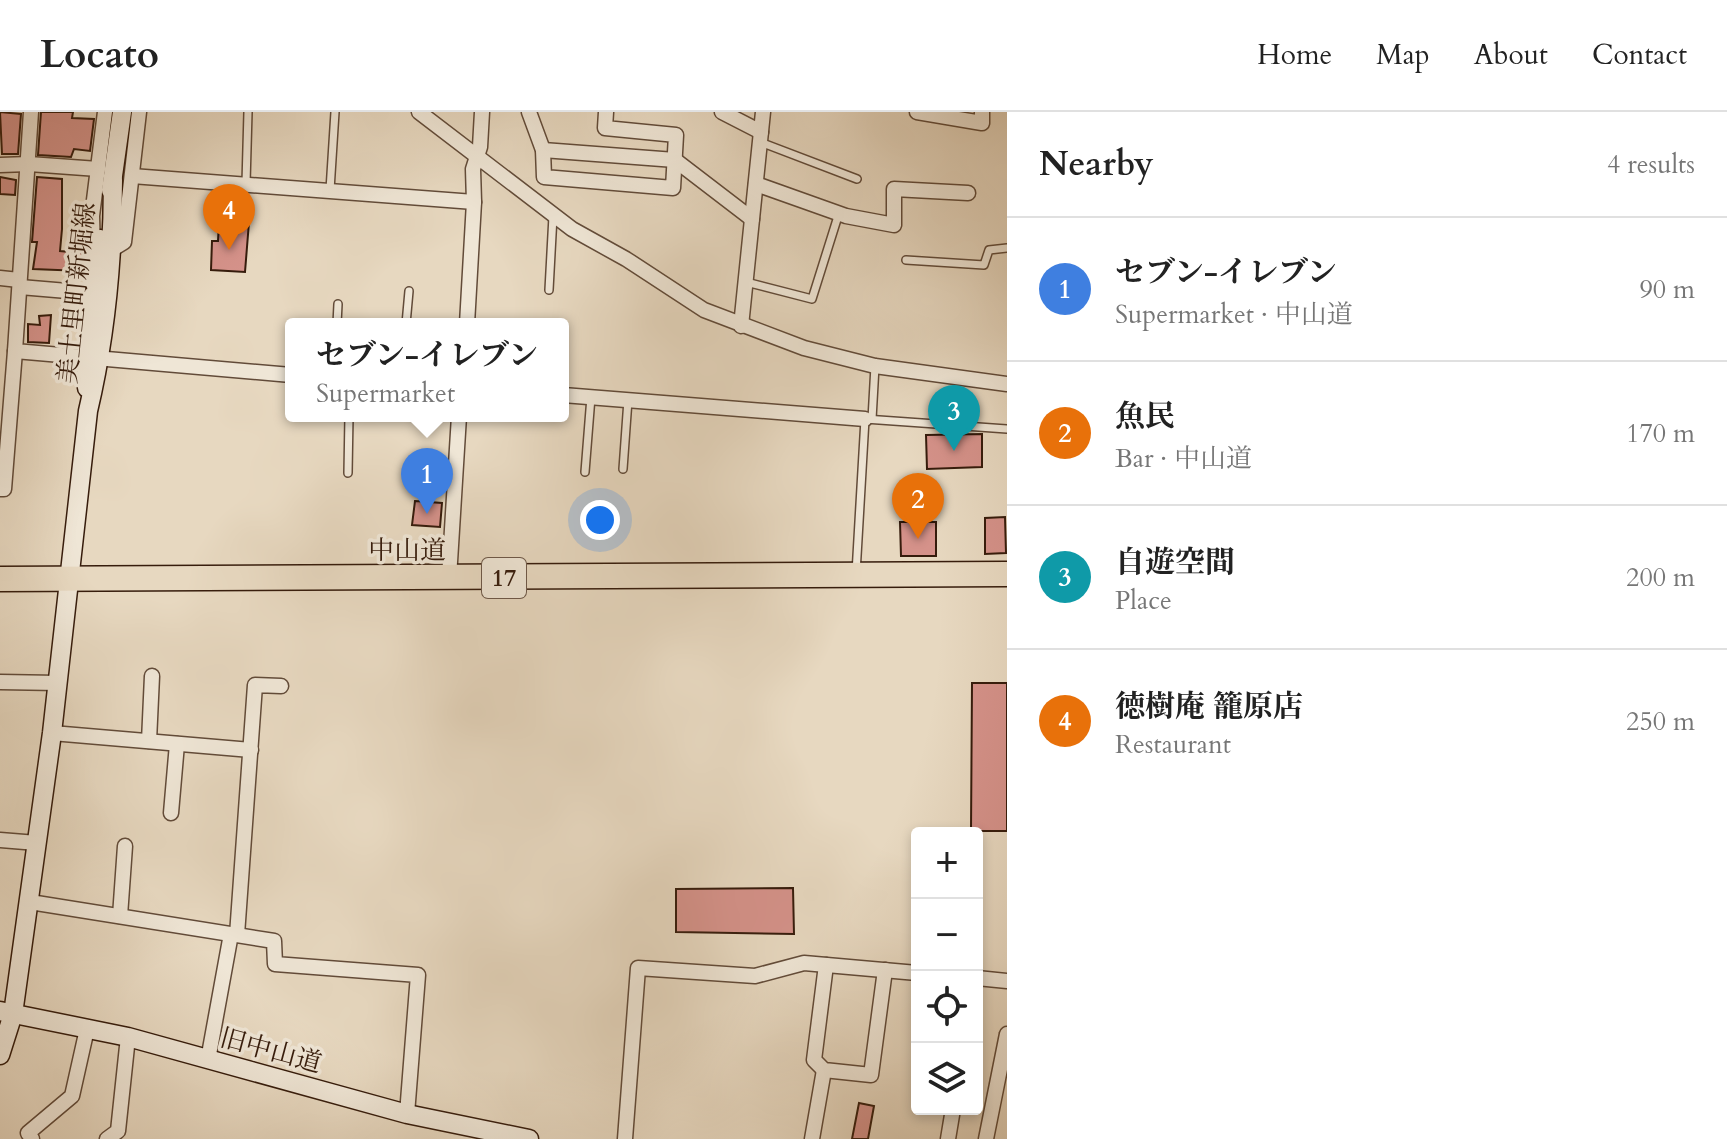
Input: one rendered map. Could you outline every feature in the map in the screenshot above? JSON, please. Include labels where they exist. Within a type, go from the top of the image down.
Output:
[{"type":"highway","name":"中山道","points":[[0,579],[1007,574]]},
{"type":"main road","name":"美土里町新堀線","points":[[0,1055],[30,902],[52,733],[105,249],[105,175],[122,112]]},
{"type":"main road","name":"旧中山道","points":[[7,1012],[128,1037],[477,1134],[529,1139]]},
{"type":"street","points":[[0,489],[4,489],[31,112]]},
{"type":"street","points":[[0,278],[19,284],[100,294],[92,216],[105,175],[105,112]]},
{"type":"street","points":[[105,249],[124,242],[139,112]]},
{"type":"street","points":[[419,112],[584,237],[626,259],[704,310],[804,348],[875,366],[1007,384]]},
{"type":"street","points":[[467,318],[473,169],[482,112]]},
{"type":"street","points":[[529,112],[543,150],[544,177],[673,188],[676,135],[605,128],[606,112]]},
{"type":"street","points":[[722,112],[761,137]]},
{"type":"street","points":[[741,326],[763,112]]},
{"type":"street","points":[[917,112],[982,123],[982,112]]},
{"type":"street","points":[[543,150],[675,160],[752,219]]},
{"type":"street","points":[[0,165],[29,164],[105,175]]},
{"type":"street","points":[[132,176],[474,202]]},
{"type":"street","points":[[756,184],[839,213],[894,225],[894,189],[968,193]]},
{"type":"street","points":[[15,351],[285,375]]},
{"type":"street","points":[[569,395],[869,419]]},
{"type":"street","points":[[449,578],[459,422]]},
{"type":"street","points":[[149,741],[152,676]]},
{"type":"street","points":[[0,682],[58,683]]},
{"type":"street","points":[[208,1060],[234,934],[255,685],[281,686]]},
{"type":"street","points":[[52,733],[251,750]]},
{"type":"street","points":[[171,813],[177,744]]},
{"type":"street","points":[[0,840],[37,843]]},
{"type":"street","points":[[120,916],[125,846]]},
{"type":"street","points":[[30,902],[274,941],[275,964],[418,975],[407,1114]]},
{"type":"street","points":[[625,1139],[638,968],[755,976],[804,963],[911,972]]},
{"type":"street","points":[[826,965],[814,1060],[824,1070],[871,1075],[885,970]]},
{"type":"street","points":[[983,979],[1007,981]]},
{"type":"street","points":[[32,1139],[28,1133],[72,1096],[87,1029]]},
{"type":"street","points":[[986,1139],[1001,1095],[1007,1034]]},
{"type":"street","points":[[107,1139],[118,1131],[128,1037]]},
{"type":"street","points":[[812,1139],[824,1070]]},
{"type":"street","points":[[948,1139],[952,1115]]},
{"type":"lane","points":[[246,183],[248,112]]},
{"type":"lane","points":[[330,190],[335,112]]},
{"type":"lane","points":[[761,137],[857,179]]},
{"type":"lane","points":[[746,282],[812,299],[839,213]]},
{"type":"lane","points":[[549,290],[553,214]]},
{"type":"lane","points":[[906,260],[984,265],[989,250],[1007,248]]},
{"type":"lane","points":[[407,318],[409,291]]},
{"type":"lane","points":[[337,318],[338,304]]},
{"type":"lane","points":[[856,575],[875,366]]},
{"type":"lane","points":[[585,472],[591,397]]},
{"type":"lane","points":[[623,469],[628,400]]},
{"type":"lane","points":[[869,419],[1007,429]]},
{"type":"lane","points":[[348,473],[349,422]]},
{"type":"building","points":[[0,112],[21,114],[18,154],[2,154]]},
{"type":"building","points":[[41,112],[73,112],[72,118],[94,119],[90,151],[74,149],[71,157],[38,155]]},
{"type":"building","points":[[0,177],[16,180],[15,195],[0,194]]},
{"type":"building","points":[[37,177],[62,179],[60,251],[82,253],[82,271],[33,269],[37,242],[32,242]]},
{"type":"building","points":[[219,222],[249,222],[245,272],[211,270],[212,241],[218,241]]},
{"type":"building","points":[[51,315],[49,343],[28,342],[28,324],[40,325],[39,316]]},
{"type":"building","points":[[982,434],[982,467],[927,469],[926,435]]},
{"type":"building","points":[[415,501],[442,503],[440,527],[412,525]]},
{"type":"building","points":[[1005,517],[1006,553],[985,554],[985,518]]},
{"type":"building","points":[[900,522],[936,522],[936,556],[901,556]]},
{"type":"building","points":[[972,683],[1007,683],[1007,831],[983,831],[983,827],[971,827]]},
{"type":"building","points":[[793,888],[794,934],[676,932],[676,889]]},
{"type":"building","points":[[859,1103],[874,1106],[868,1139],[852,1139]]},
{"type":"place","name":"徳樹庵 籠原店","points":[[229,250]]},
{"type":"place","name":"自遊空間","points":[[954,451]]},
{"type":"place","name":"セブン-イレブン","points":[[427,514]]},
{"type":"place","name":"魚民","points":[[918,539]]}]
